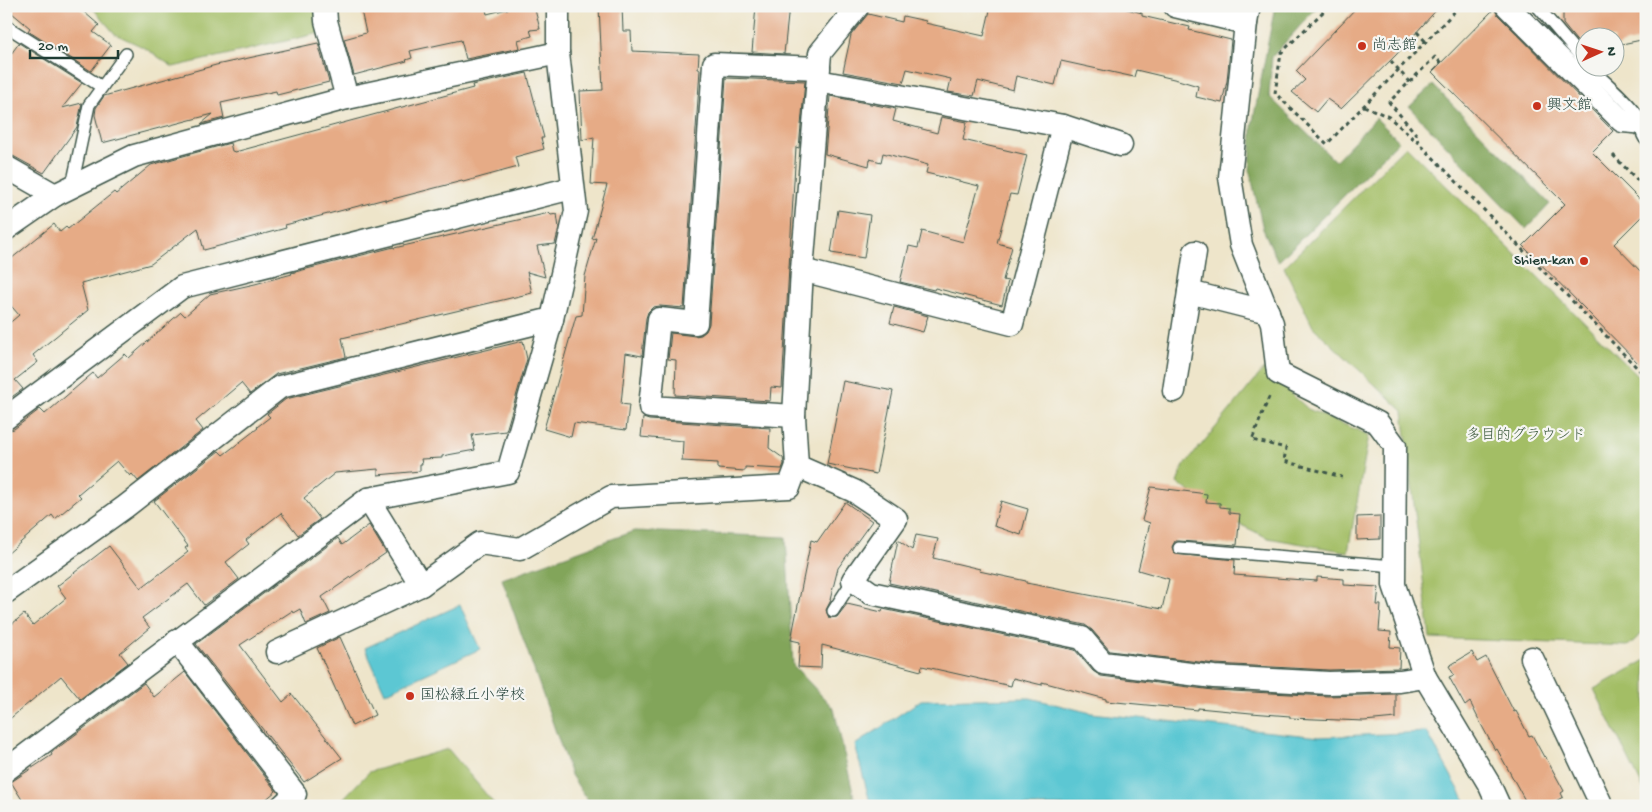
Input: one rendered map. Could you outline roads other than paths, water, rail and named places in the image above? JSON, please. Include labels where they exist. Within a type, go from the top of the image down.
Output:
[{"type":"street","points":[[325,6],[326,21],[347,98]]},
{"type":"street","points":[[6,770],[368,499],[508,472],[552,320],[576,211],[558,53],[558,6]]},
{"type":"street","points":[[277,652],[421,585],[480,543],[520,549],[611,497],[789,487],[797,466],[794,416],[802,270],[820,53],[858,6]]},
{"type":"street","points":[[1175,6],[1247,15],[1230,177],[1241,245],[1272,323],[1278,373],[1378,423],[1395,446],[1394,585],[1425,677],[1490,784],[1499,806]]},
{"type":"street","points":[[1507,6],[1622,121],[1646,123]]},
{"type":"street","points":[[6,230],[63,191],[134,156],[347,98],[558,53]]},
{"type":"street","points":[[794,416],[650,407],[659,319],[696,323],[714,64],[819,74],[1062,126],[1121,145]]},
{"type":"street","points":[[802,270],[1012,324],[1062,126]]},
{"type":"street","points":[[6,167],[63,191]]},
{"type":"street","points":[[6,418],[182,287],[572,188]]},
{"type":"street","points":[[1174,391],[1195,252]]},
{"type":"street","points":[[1189,292],[1268,312]]},
{"type":"street","points":[[6,592],[125,507],[280,387],[552,320]]},
{"type":"street","points":[[797,466],[854,492],[896,519],[853,580],[871,593],[1082,638],[1103,663],[1214,677],[1330,683],[1400,681],[1425,677]]},
{"type":"street","points":[[368,499],[421,585]]},
{"type":"street","points":[[177,641],[295,794],[282,806]]},
{"type":"street","points":[[1532,658],[1602,806]]},
{"type":"lane","points":[[1537,6],[1574,49]]},
{"type":"lane","points":[[6,26],[102,87]]},
{"type":"lane","points":[[63,191],[88,105],[126,54]]},
{"type":"lane","points":[[1601,78],[1640,118],[1642,136],[1646,140]]},
{"type":"lane","points":[[1179,548],[1394,566]]},
{"type":"lane","points":[[833,611],[853,580]]},
{"type":"water","points":[[460,605],[480,649],[385,693],[365,648]]},
{"type":"water","points":[[1030,698],[1091,713],[1319,737],[1427,732],[1468,806],[871,806],[855,745],[921,700]]},
{"type":"place","name":"尚志館","points":[[1362,46]]},
{"type":"place","name":"興文館","points":[[1537,106]]},
{"type":"place","name":"Shien-kan","points":[[1584,261]]},
{"type":"place","name":"国松緑丘小学校","points":[[410,696]]},
{"type":"park label","name":"多目的グラウンド","points":[[1526,436]]}]
